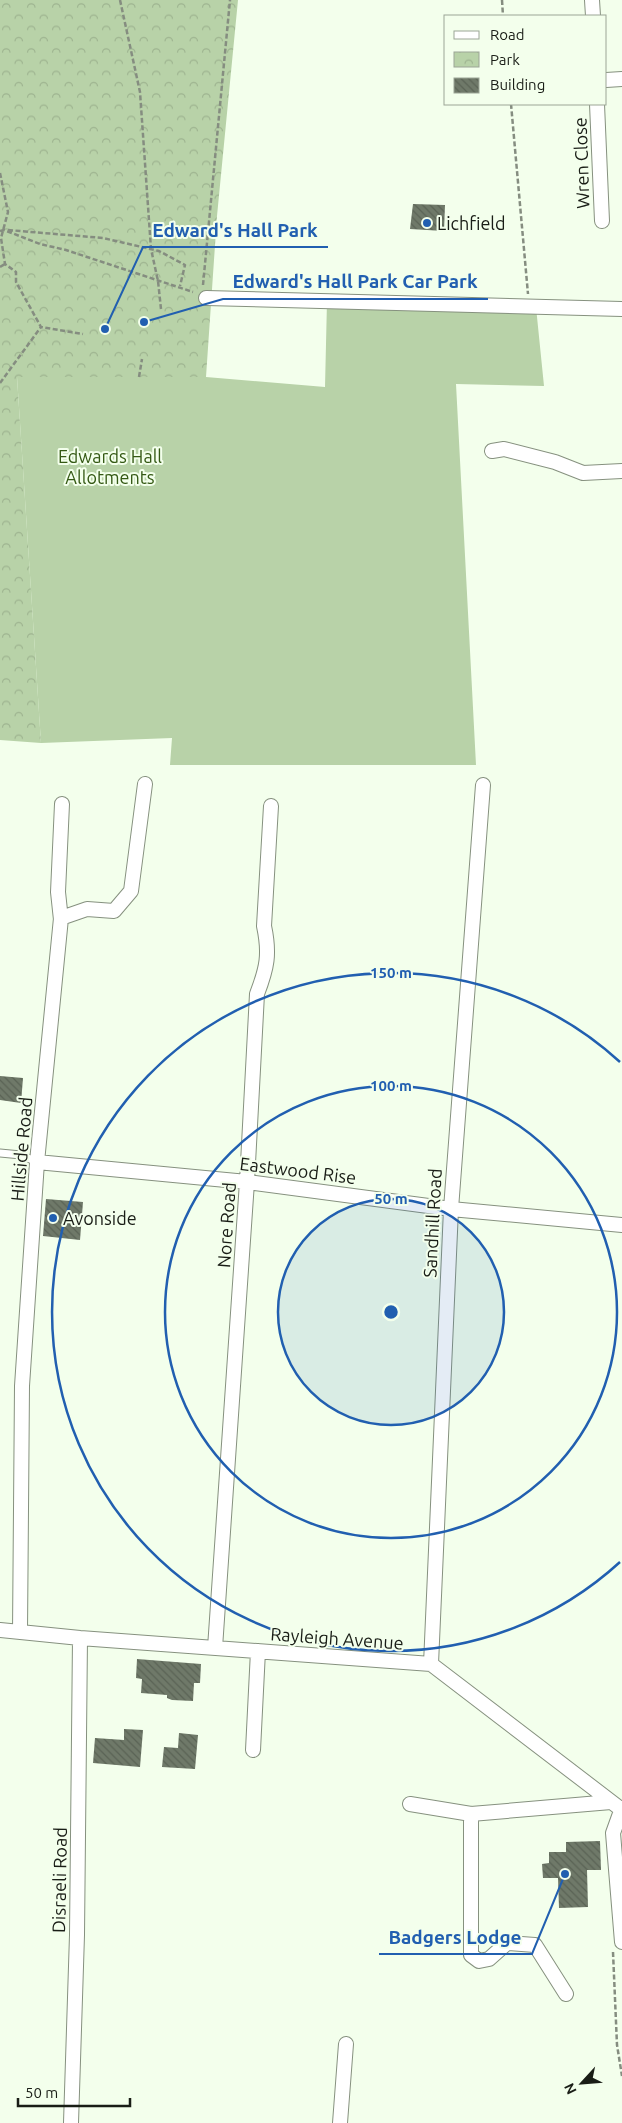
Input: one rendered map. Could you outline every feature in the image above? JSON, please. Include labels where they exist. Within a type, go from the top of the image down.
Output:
[{"type":"street","points":[[592,0],[593,15]]},
{"type":"street","points":[[607,80],[622,80]]},
{"type":"street","name":"Wren Close","points":[[597,105],[602,220]]},
{"type":"street","points":[[206,298],[622,309]]},
{"type":"street","points":[[492,451],[504,449],[555,462],[588,474],[622,471]]},
{"type":"street","points":[[61,920],[87,909],[114,911],[131,891],[145,784]]},
{"type":"street","name":"Sandhill Road","points":[[431,1664],[451,1208],[483,785]]},
{"type":"street","name":"Hillside Road","points":[[20,1632],[22,1386],[37,1162],[61,920],[58,892],[62,804]]},
{"type":"street","name":"Nore Road","points":[[215,1648],[248,1182],[257,994],[267,967],[268,944],[264,926],[271,806]]},
{"type":"street","name":"Eastwood Rise","points":[[37,1162],[248,1182],[451,1208],[622,1225]]},
{"type":"street","name":"Rayleigh Avenue","points":[[0,1630],[80,1638],[431,1664]]},
{"type":"street","name":"Disraeli Road","points":[[70,2123],[77,1935],[80,1638]]},
{"type":"street","points":[[253,1750],[258,1651]]},
{"type":"street","points":[[431,1664],[619,1807]]},
{"type":"street","points":[[410,1804],[471,1814],[619,1807]]},
{"type":"street","points":[[619,1807],[613,1833],[622,1942]]},
{"type":"street","points":[[471,1814],[471,1955],[479,1961],[489,1959],[507,1943],[535,1945],[566,1994]]},
{"type":"street","points":[[340,2123],[346,2044]]},
{"type":"lane","name":"Eastwood Rise","points":[[0,1153],[21,1155],[37,1162]]},
{"type":"path","points":[[120,0],[140,92],[151,249],[158,281],[160,309]]},
{"type":"path","points":[[203,276],[230,0]]},
{"type":"path","points":[[502,0],[503,15]]},
{"type":"path","points":[[511,105],[529,307]]},
{"type":"path","points":[[0,173],[8,212],[0,238],[5,264],[16,272],[16,282],[42,327]]},
{"type":"path","points":[[4,230],[40,244],[66,250],[158,281],[180,286],[206,298]]},
{"type":"path","points":[[0,231],[103,238],[151,249],[185,264],[180,286]]},
{"type":"path","points":[[0,267],[5,264]]},
{"type":"path","points":[[42,327],[83,334]]},
{"type":"path","points":[[0,383],[42,327]]},
{"type":"path","points":[[139,377],[142,359]]},
{"type":"green space","points":[[0,0],[238,0],[217,216],[206,377],[17,377],[41,743],[0,740]]},
{"type":"green space","name":"Edwards Hall Allotments","points":[[327,301],[536,307],[544,386],[456,384],[476,765],[170,765],[172,738],[41,743],[17,377],[206,377],[325,387]]},
{"type":"building","name":"Lichfield","points":[[413,204],[445,205],[444,231],[410,229]]},
{"type":"building","points":[[0,1076],[23,1078],[21,1103],[0,1100]]},
{"type":"building","points":[[46,1199],[83,1202],[80,1240],[43,1236]]},
{"type":"building","points":[[137,1659],[201,1664],[200,1683],[194,1683],[193,1701],[172,1700],[167,1698],[167,1695],[141,1693],[142,1679],[136,1678]]},
{"type":"building","points":[[124,1729],[143,1730],[140,1767],[93,1763],[95,1738],[124,1740]]},
{"type":"building","points":[[179,1733],[198,1735],[195,1769],[162,1767],[164,1747],[178,1748]]},
{"type":"building","points":[[600,1841],[601,1870],[587,1870],[588,1907],[559,1908],[558,1878],[543,1878],[542,1864],[549,1863],[549,1852],[566,1852],[566,1842]]},
{"type":"place","name":"Lichfield","points":[[427,223]]},
{"type":"place","name":"Edward's Hall Park Car Park","points":[[144,322]]},
{"type":"place","name":"Edward's Hall Park","points":[[105,329]]},
{"type":"place","name":"Avonside","points":[[53,1218]]},
{"type":"place","name":"Badgers Lodge","points":[[565,1874]]}]
